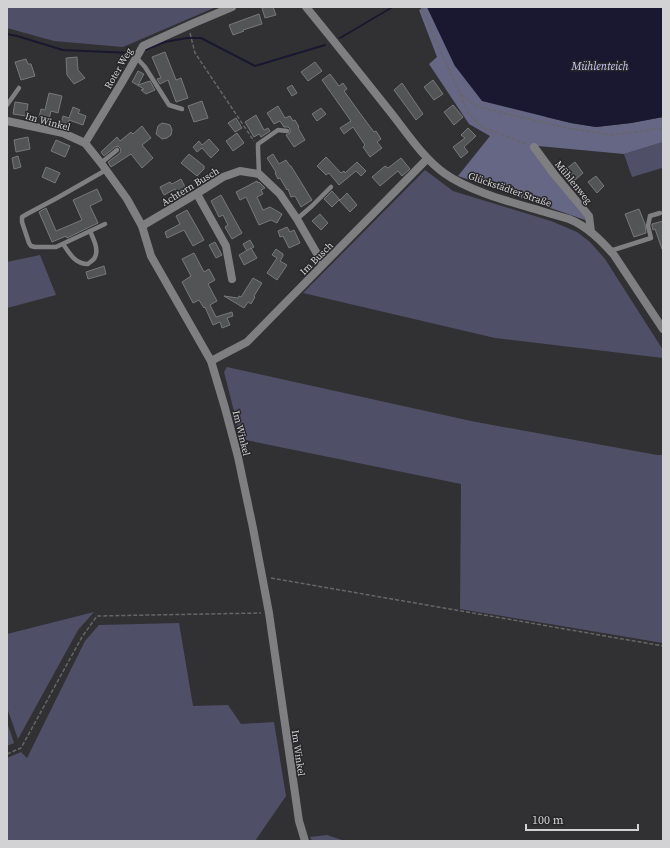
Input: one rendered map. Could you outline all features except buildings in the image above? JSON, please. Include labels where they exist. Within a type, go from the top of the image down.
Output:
[{"type":"street","name":"Roter Weg","points":[[84,143],[143,46],[194,22],[232,7]]},
{"type":"street","name":"Glückstädter Straße","points":[[306,7],[427,159],[443,173],[469,187],[499,198],[570,219],[591,232],[614,255],[663,329]]},
{"type":"street","name":"Im Winkel","points":[[7,121],[63,133],[84,143],[127,199],[142,226],[150,256],[211,361],[238,457],[254,528],[269,613],[299,821],[305,841]]},
{"type":"street","name":"Mühlenweg","points":[[534,147],[589,216],[591,232]]},
{"type":"street","name":"Im Busch","points":[[211,361],[247,342],[427,159]]},
{"type":"street","name":"Achtern Busch","points":[[142,226],[198,194],[223,176],[240,171],[259,174]]},
{"type":"street","points":[[259,174],[280,194],[297,219],[323,264]]},
{"type":"street","points":[[198,194],[226,246],[232,279]]},
{"type":"lane","points":[[136,57],[145,67],[169,105],[182,109]]},
{"type":"lane","points":[[7,106],[19,88]]},
{"type":"lane","points":[[259,174],[258,144],[278,130],[287,131]]},
{"type":"lane","points":[[105,224],[56,247],[43,248],[31,246],[22,222],[22,217],[57,198],[103,166],[117,150]]},
{"type":"lane","points":[[297,219],[331,187]]},
{"type":"lane","points":[[610,250],[651,238],[648,226],[650,216],[660,213]]},
{"type":"lane","points":[[63,244],[77,262],[88,264],[95,258],[96,253],[96,247],[90,231]]},
{"type":"path","points":[[421,7],[468,113],[482,127],[534,147]]},
{"type":"path","points":[[190,34],[195,54],[257,145]]},
{"type":"path","points":[[459,92],[468,101],[479,107],[567,128],[613,135],[663,128]]},
{"type":"path","points":[[262,577],[663,646]]},
{"type":"path","points":[[7,754],[20,748],[82,638],[98,616],[269,613]]},
{"type":"shaded area","points":[[7,7],[216,7],[123,47],[54,41],[7,28]]},
{"type":"shaded area","points":[[427,7],[455,66],[546,117],[596,127],[631,123],[663,117],[663,142],[624,154],[538,146],[588,221],[458,176],[490,136],[469,124],[429,64],[437,57],[419,10]]},
{"type":"shaded area","points":[[663,142],[663,168],[632,177],[624,154]]},
{"type":"shaded area","points":[[425,170],[453,191],[551,221],[577,232],[590,242],[605,259],[663,350],[663,358],[495,338],[303,293]]},
{"type":"shaded area","points":[[40,255],[56,295],[7,308],[7,262]]},
{"type":"shaded area","points":[[227,367],[471,421],[663,455],[663,643],[460,609],[461,484],[241,439],[224,372]]},
{"type":"shaded area","points":[[94,612],[78,630],[18,739],[7,708],[7,634]]},
{"type":"shaded area","points":[[179,623],[193,706],[228,705],[241,724],[274,722],[286,796],[255,841],[7,841],[7,758],[21,752],[27,758],[85,641],[99,625]]},
{"type":"shaded area","points":[[7,722],[14,743],[7,746]]},
{"type":"shaded area","points":[[327,835],[345,841],[312,841],[310,837]]},
{"type":"water","name":"Mühlenteich","points":[[427,7],[663,7],[663,117],[631,123],[596,127],[571,123],[482,101],[455,66]]},
{"type":"waterway","points":[[340,38],[391,8]]},
{"type":"waterway","points":[[7,34],[63,50],[131,53]]},
{"type":"waterway","points":[[145,50],[165,42],[187,38],[201,38],[255,66],[325,45]]}]
